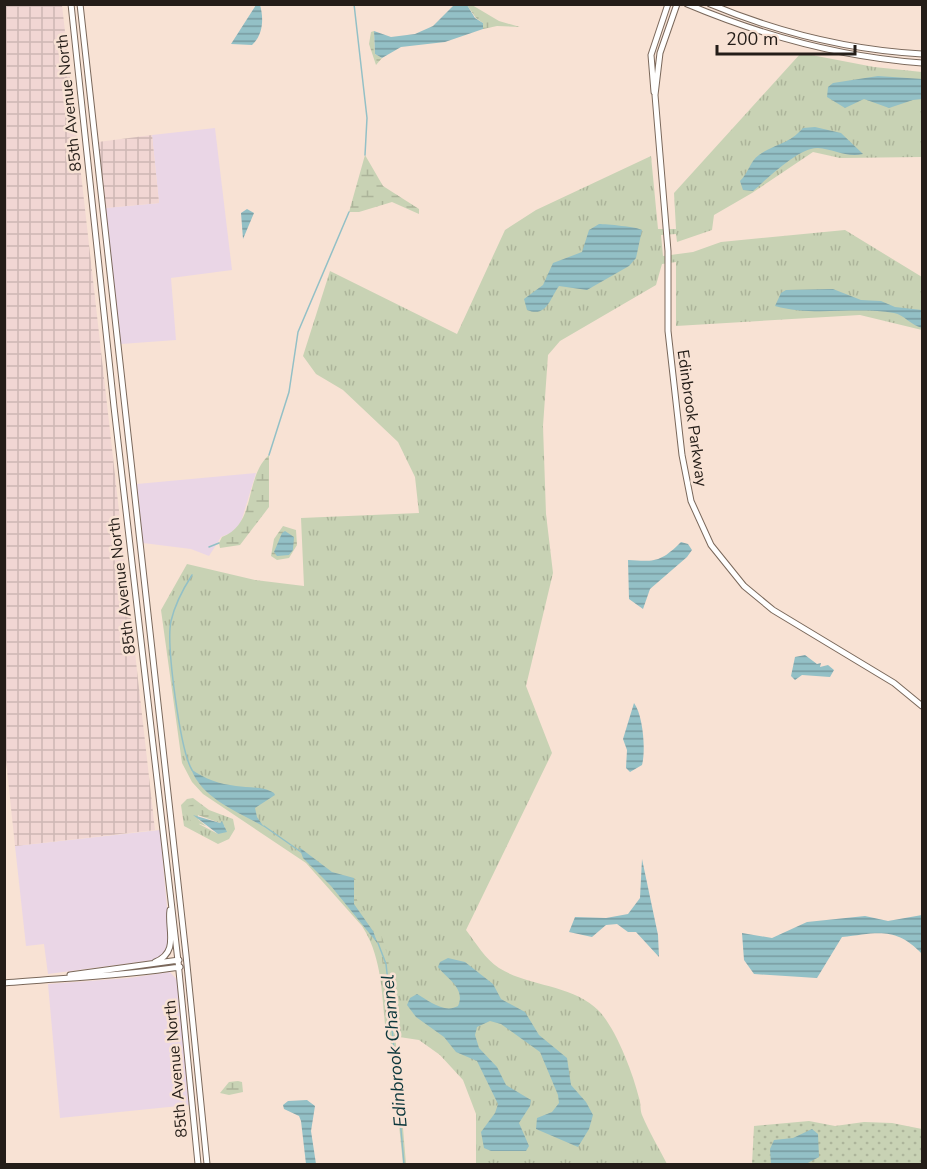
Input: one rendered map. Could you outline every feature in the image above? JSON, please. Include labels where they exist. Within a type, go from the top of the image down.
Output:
[{"type":"main road","name":"85th Avenue North","points":[[71,4],[178,964],[198,1164]]},
{"type":"main road","name":"85th Avenue North","points":[[80,4],[187,962],[207,1164]]},
{"type":"main road","name":"Edinbrook Parkway","points":[[668,4],[651,56],[651,71],[668,251],[668,318],[672,369],[684,472],[698,518],[720,558],[754,594],[783,616],[894,683],[922,706]]},
{"type":"main road","name":"Edinbrook Parkway","points":[[655,95],[660,53],[678,4]]},
{"type":"main road","points":[[687,4],[742,26],[797,43],[870,58],[922,63]]},
{"type":"main road","points":[[710,4],[769,26],[827,41],[922,54]]},
{"type":"main road","points":[[151,964],[165,957],[171,944],[169,916],[171,902]]},
{"type":"main road","points":[[4,983],[64,977],[125,975],[187,962]]},
{"type":"main road","points":[[64,977],[81,972],[151,964],[178,964]]},
{"type":"shaded area","points":[[4,5],[62,5],[155,830],[15,846],[4,741]]},
{"type":"shaded area","points":[[215,128],[232,270],[171,278],[176,340],[121,344],[105,208],[159,203],[152,135]]},
{"type":"shaded area","points":[[152,135],[159,203],[105,208],[98,142]]},
{"type":"shaded area","points":[[256,473],[241,522],[233,532],[221,537],[209,556],[191,549],[143,543],[137,484]]},
{"type":"shaded area","points":[[160,830],[170,940],[164,954],[154,960],[48,974],[44,944],[26,946],[15,846]]},
{"type":"shaded area","points":[[170,972],[177,980],[189,1105],[60,1118],[48,984],[129,978]]},
{"type":"green space","points":[[467,5],[472,5],[499,21],[520,27],[497,26],[483,29],[483,23],[476,18]]},
{"type":"green space","points":[[374,31],[375,54],[382,58],[376,65],[369,44],[371,32]]},
{"type":"green space","points":[[801,53],[874,67],[922,72],[922,157],[840,158],[813,152],[752,193],[714,215],[712,230],[677,242],[676,234],[661,235],[663,256],[693,252],[721,242],[845,230],[922,277],[922,330],[860,315],[676,326],[676,262],[662,264],[656,285],[560,341],[548,355],[543,426],[546,514],[553,573],[526,686],[552,753],[466,930],[485,955],[499,968],[524,979],[577,996],[599,1011],[612,1029],[623,1052],[640,1100],[642,1115],[667,1164],[476,1164],[476,1114],[463,1080],[440,1055],[419,1040],[386,1035],[378,965],[369,938],[362,926],[306,863],[203,794],[192,782],[182,763],[161,610],[187,564],[255,580],[304,586],[301,518],[419,513],[415,477],[398,442],[343,390],[316,374],[303,356],[330,271],[457,334],[505,230],[536,210],[651,156],[658,229],[676,229],[674,193]]},
{"type":"green space","points":[[365,155],[383,186],[419,209],[419,214],[392,202],[359,212],[349,212]]},
{"type":"green space","points":[[269,455],[269,507],[240,545],[220,548],[219,543],[222,537],[233,531],[241,522],[256,475],[261,464]]},
{"type":"green space","points":[[283,526],[296,530],[297,545],[289,558],[277,560],[271,556],[274,539]]},
{"type":"green space","points":[[193,798],[209,810],[233,819],[235,829],[229,839],[218,844],[184,826],[181,805],[187,799]],"holes":[[[197,809],[225,827],[218,834],[199,824]]]},
{"type":"green space","points":[[194,804],[220,823],[198,815],[194,816],[206,826],[191,821],[187,815],[188,806]]},
{"type":"green space","points":[[354,878],[357,881],[357,901],[368,919],[379,927],[389,961],[406,1164],[403,1164],[382,958],[370,932],[349,907],[356,907],[352,896]]},
{"type":"green space","points":[[229,1082],[242,1082],[243,1092],[229,1095],[220,1093]]},
{"type":"green space","points":[[809,1121],[835,1126],[864,1122],[892,1123],[922,1129],[922,1164],[752,1164],[754,1126]]},
{"type":"water","points":[[256,5],[260,5],[262,21],[256,41],[252,45],[231,44]]},
{"type":"water","points":[[454,5],[467,5],[475,18],[483,23],[483,29],[445,42],[401,47],[382,58],[375,54],[374,31],[391,37],[415,34],[433,26]]},
{"type":"water","points":[[878,76],[922,79],[922,99],[889,108],[864,99],[845,108],[827,97],[828,87],[833,83]]},
{"type":"water","points":[[815,127],[841,133],[863,154],[851,155],[818,148],[810,149],[793,158],[753,191],[743,190],[740,181],[756,158],[792,138],[803,128]]},
{"type":"water","points":[[247,209],[254,213],[243,239],[241,213]]},
{"type":"water","points":[[599,224],[642,230],[636,258],[629,266],[587,290],[559,286],[544,309],[534,312],[527,310],[524,299],[543,285],[553,263],[582,252],[589,230]]},
{"type":"water","points":[[833,289],[861,300],[881,301],[895,307],[922,310],[922,328],[894,313],[864,310],[804,311],[775,306],[781,293],[786,290]]},
{"type":"water","points":[[285,531],[294,537],[293,550],[289,555],[277,556],[274,552]]},
{"type":"water","points":[[681,542],[688,544],[692,550],[650,589],[643,609],[629,599],[628,560],[645,561],[663,557]]},
{"type":"water","points":[[805,655],[817,664],[821,663],[820,667],[828,665],[834,670],[830,677],[802,675],[795,680],[791,676],[795,657]]},
{"type":"water","points":[[634,703],[642,724],[644,751],[642,765],[630,772],[626,768],[627,750],[623,739]]},
{"type":"water","points":[[191,769],[201,776],[218,782],[261,788],[274,793],[275,795],[255,808],[257,817],[264,827],[213,797],[204,789]]},
{"type":"water","points":[[193,815],[220,823],[222,821],[227,832],[218,834]]},
{"type":"water","points":[[299,847],[332,872],[354,878],[354,904],[373,931],[378,944],[331,886],[303,858]]},
{"type":"water","points":[[642,859],[658,935],[659,957],[636,932],[628,932],[617,924],[606,925],[592,937],[569,932],[575,917],[606,918],[628,914],[640,898]]},
{"type":"water","points":[[922,915],[922,954],[903,939],[894,935],[876,933],[842,937],[817,978],[754,974],[744,960],[742,933],[772,938],[807,922],[865,916],[888,921]]},
{"type":"water","points":[[448,958],[465,962],[493,984],[501,999],[525,1012],[539,1035],[567,1058],[571,1085],[586,1102],[593,1115],[589,1129],[578,1147],[536,1129],[537,1118],[552,1112],[559,1103],[558,1095],[540,1052],[501,1024],[490,1021],[477,1027],[475,1035],[479,1048],[497,1067],[506,1085],[531,1100],[530,1106],[519,1123],[529,1146],[526,1151],[491,1151],[484,1148],[481,1132],[495,1113],[498,1104],[477,1061],[456,1052],[444,1037],[416,1017],[407,1005],[410,998],[417,994],[442,1007],[458,1006],[460,994],[458,989],[438,967],[440,962]]},
{"type":"water","points":[[307,1100],[315,1106],[311,1131],[316,1164],[306,1164],[301,1121],[299,1116],[284,1109],[283,1105],[288,1101]]},
{"type":"water","points":[[812,1129],[818,1134],[819,1157],[806,1164],[771,1164],[770,1149],[774,1140],[793,1138]]},
{"type":"waterway","name":"Edinbrook Channel","points":[[354,4],[367,118],[365,155]]},
{"type":"waterway","name":"Edinbrook Channel","points":[[269,455],[289,392],[298,332],[349,212]]},
{"type":"waterway","name":"Edinbrook Channel","points":[[209,547],[219,543]]},
{"type":"waterway","name":"Edinbrook Channel","points":[[192,575],[175,609],[170,633],[172,673],[179,720],[187,759],[192,770]]},
{"type":"waterway","name":"Edinbrook Channel","points":[[264,826],[301,852]]},
{"type":"waterway","name":"Edinbrook Channel","points":[[378,943],[386,964],[404,1164]]}]
